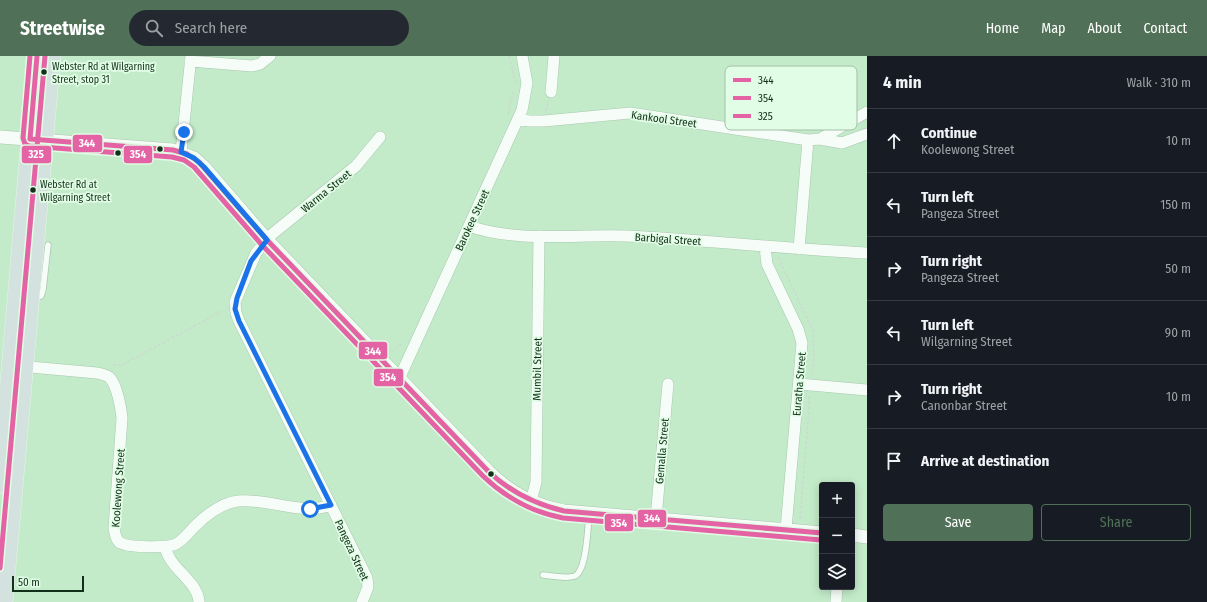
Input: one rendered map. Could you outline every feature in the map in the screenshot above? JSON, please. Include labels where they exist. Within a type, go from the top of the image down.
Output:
[{"type":"main road","points":[[0,485],[18,366],[30,300],[37,139],[38,56]]},
{"type":"main road","points":[[4,602],[6,506],[37,139],[52,56]]},
{"type":"street","points":[[181,152],[191,58],[252,66],[260,64],[270,56]]},
{"type":"street","name":"Barokee Street","points":[[400,379],[469,226],[513,117],[527,88],[526,73],[522,56]]},
{"type":"street","points":[[551,92],[554,56]]},
{"type":"street","points":[[857,118],[867,112]]},
{"type":"street","name":"Kankool Street","points":[[513,117],[529,121],[544,121],[630,114],[725,128]]},
{"type":"street","name":"Kankool Street","points":[[740,130],[808,140],[820,139]]},
{"type":"street","points":[[820,139],[836,130]]},
{"type":"street","points":[[820,139],[842,143],[867,134]]},
{"type":"street","points":[[0,137],[118,145],[181,152],[194,158],[204,167],[267,240],[497,480],[515,494],[531,502],[553,509],[589,513],[819,533]]},
{"type":"street","name":"Warma Street","points":[[267,240],[271,235],[356,166],[380,137]]},
{"type":"street","points":[[799,249],[808,140]]},
{"type":"street","name":"Barbigal Street","points":[[469,226],[485,231],[539,236],[630,236],[867,253]]},
{"type":"street","name":"Mumbil Street","points":[[531,502],[536,482],[539,236]]},
{"type":"street","name":"Pangeza Street","points":[[267,240],[251,261],[237,298],[236,313],[367,578],[368,587],[362,602]]},
{"type":"street","name":"Euratha Street","points":[[765,246],[767,264],[802,338],[786,529]]},
{"type":"street","name":"Koolewong Street","points":[[18,366],[97,373],[106,375],[111,380],[121,406],[122,418],[114,523],[116,538],[124,545],[165,546],[178,543],[206,516],[231,503],[256,501],[304,509],[321,508],[331,505]]},
{"type":"street","name":"Gemalla Street","points":[[656,518],[668,384]]},
{"type":"street","points":[[799,384],[867,390]]},
{"type":"street","points":[[855,535],[867,537]]},
{"type":"street","points":[[165,546],[167,557],[194,589],[198,602]]},
{"type":"street","points":[[836,602],[837,590]]},
{"type":"lane","points":[[30,300],[38,298],[42,293],[48,245]]},
{"type":"lane","points":[[543,576],[570,577],[576,575],[581,570],[586,545],[589,513]]},
{"type":"path","points":[[508,56],[516,84],[513,117]]},
{"type":"path","points":[[544,121],[551,92]]},
{"type":"path","points":[[113,365],[122,365],[224,310]]},
{"type":"path","points":[[391,352],[402,345],[405,338]]},
{"type":"path","points":[[800,518],[810,410],[809,394]]},
{"type":"transit line","name":"354","points":[[30,56],[23,138],[25,144],[29,146],[172,157],[184,160],[194,167],[262,245],[483,476],[510,497],[530,508],[563,518],[819,540]]},
{"type":"transit line","name":"344","points":[[37,56],[30,139],[173,150],[187,154],[199,162],[267,240],[488,471],[514,491],[533,501],[564,511],[819,533]]},
{"type":"transit line","name":"325","points":[[0,568],[45,56]]},
{"type":"place","name":"Webster Rd at Wilgarning Street, stop 31","points":[[44,72]]},
{"type":"place","name":"Webster Rd at Wilgarning Street","points":[[33,190]]},
{"type":"route","points":[[184,132],[181,152],[194,158],[204,167],[267,240],[251,261],[235,302],[235,309],[239,321],[331,505],[310,509]]}]
